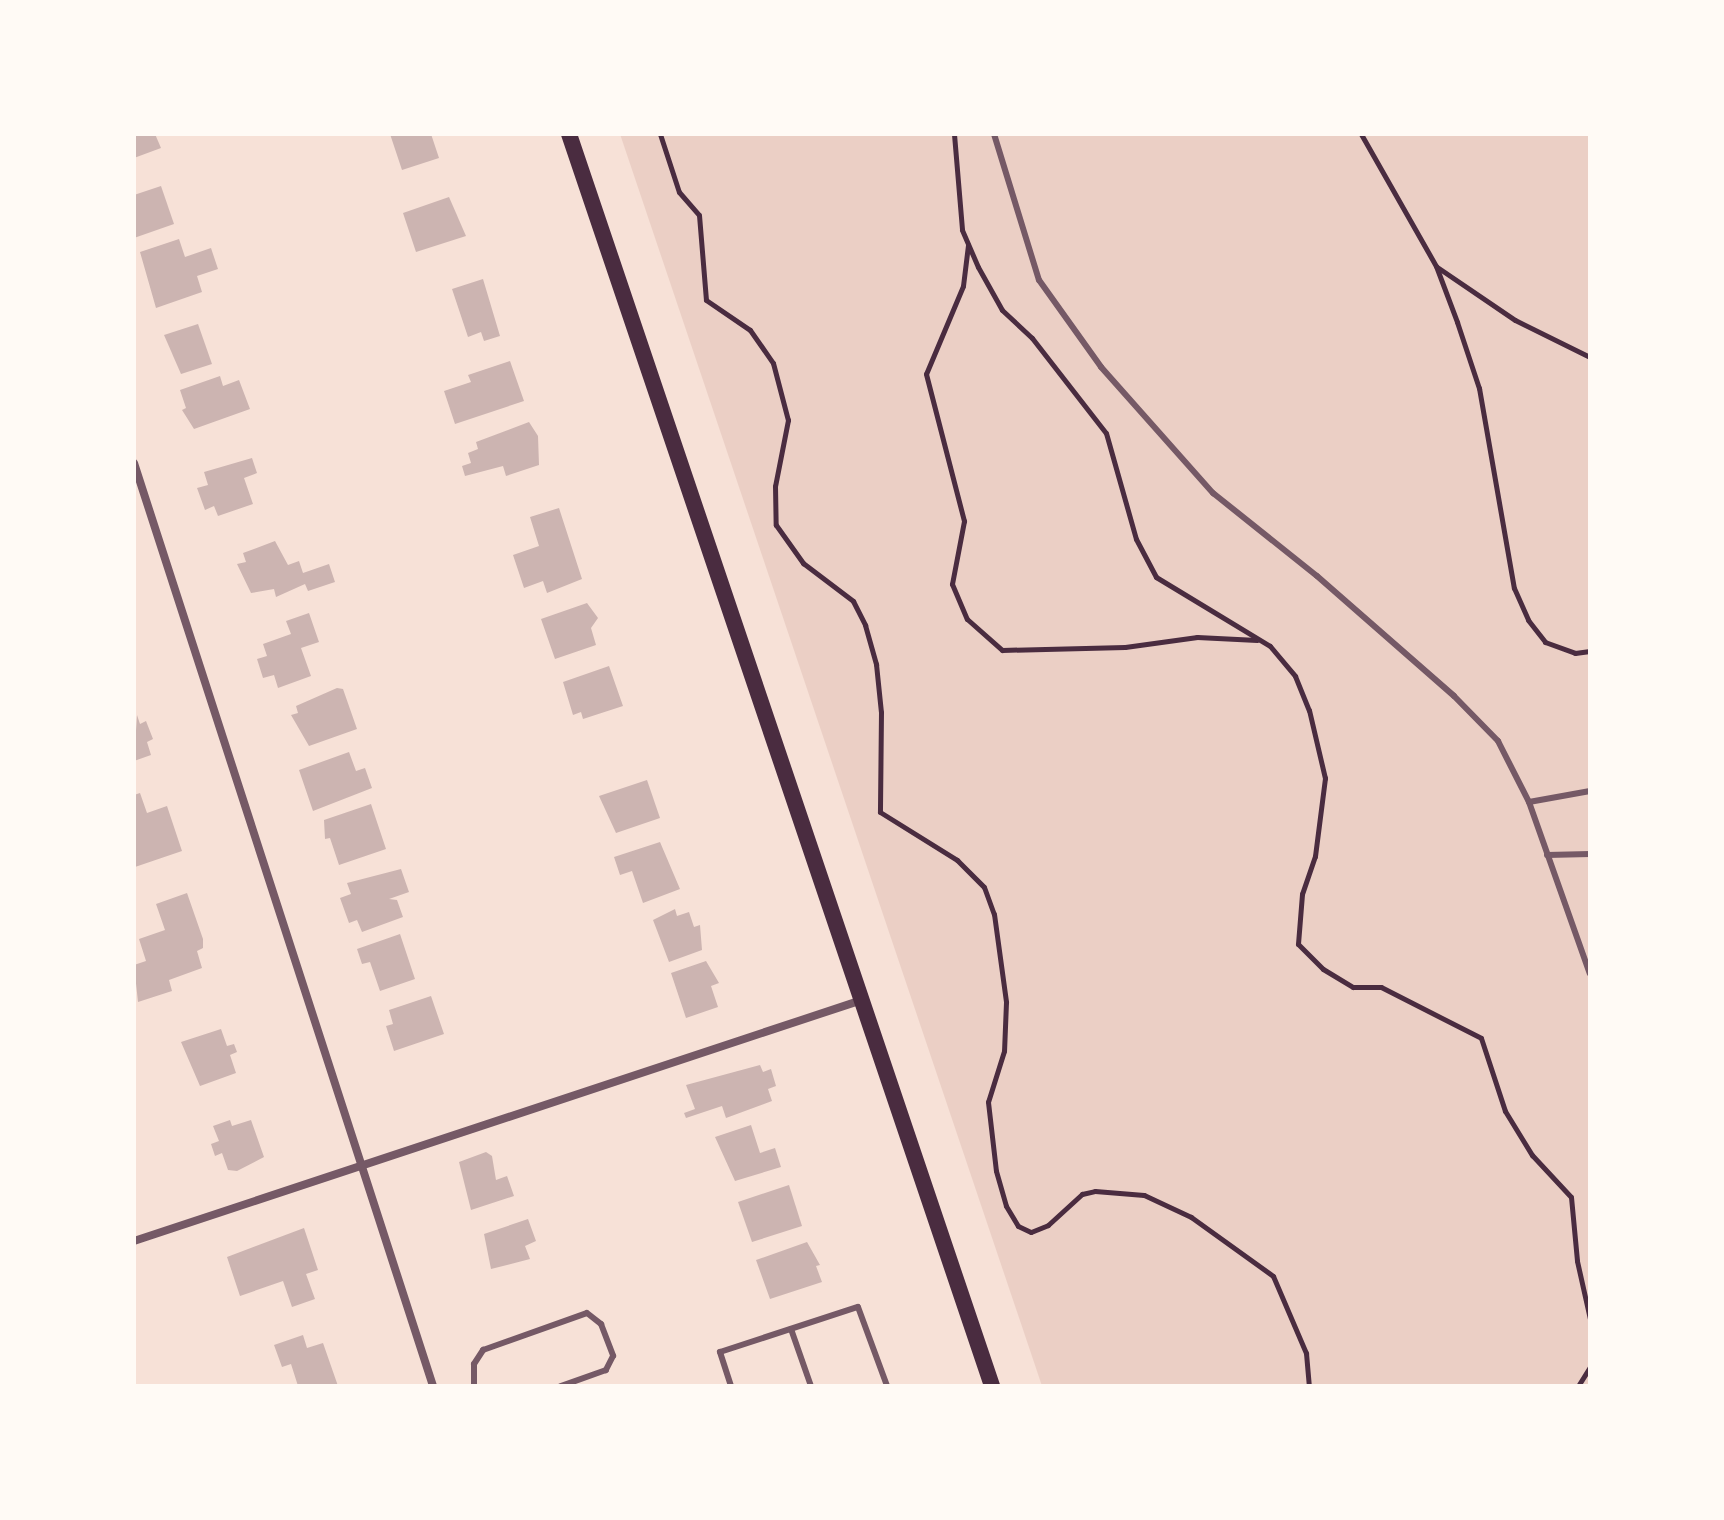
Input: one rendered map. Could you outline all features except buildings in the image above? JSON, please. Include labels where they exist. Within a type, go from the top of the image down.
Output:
[{"type":"main road","points":[[569,134],[859,1001],[992,1386]]},
{"type":"street","points":[[134,463],[433,1386]]},
{"type":"street","points":[[134,1241],[859,1001]]},
{"type":"lane","points":[[994,134],[1039,280],[1101,367],[1213,493],[1454,696],[1498,741],[1529,802],[1590,974]]},
{"type":"lane","points":[[1529,802],[1590,791]]},
{"type":"lane","points":[[1547,855],[1590,854]]},
{"type":"lane","points":[[731,1386],[720,1352],[858,1307],[887,1386]]},
{"type":"lane","points":[[474,1386],[474,1364],[483,1350],[587,1313],[601,1324],[613,1356],[606,1370],[561,1386]]},
{"type":"lane","points":[[791,1329],[811,1386]]},
{"type":"path","points":[[660,134],[679,192],[699,215],[706,300],[750,330],[776,374],[788,420],[775,486],[776,525],[803,563],[853,601],[865,625],[876,664],[881,712],[880,812],[957,860],[984,887],[994,914],[1006,1002],[1004,1051],[988,1102],[996,1171],[1006,1206],[1018,1226],[1031,1232],[1048,1225],[1082,1194],[1095,1191],[1144,1195],[1191,1217],[1273,1276],[1306,1353],[1309,1386]]},
{"type":"path","points":[[954,134],[956,182],[968,244],[1002,310],[1032,338],[1106,433],[1136,539],[1156,577],[1261,641],[1295,676],[1309,710],[1325,778],[1315,856],[1302,894],[1298,944],[1323,969],[1353,987],[1381,987],[1481,1038],[1505,1111],[1532,1155],[1571,1197],[1577,1261],[1590,1319]]},
{"type":"path","points":[[1361,134],[1436,266],[1479,388],[1514,588],[1545,642],[1575,653],[1590,651]]},
{"type":"path","points":[[968,244],[963,286],[926,374],[964,521],[952,584],[967,619],[1002,650],[1125,647],[1197,637],[1261,641]]},
{"type":"path","points":[[1436,266],[1515,320],[1590,357]]},
{"type":"path","points":[[1578,1386],[1590,1367]]},
{"type":"shaded area","points":[[620,134],[1590,134],[1590,1386],[1042,1386]]}]
